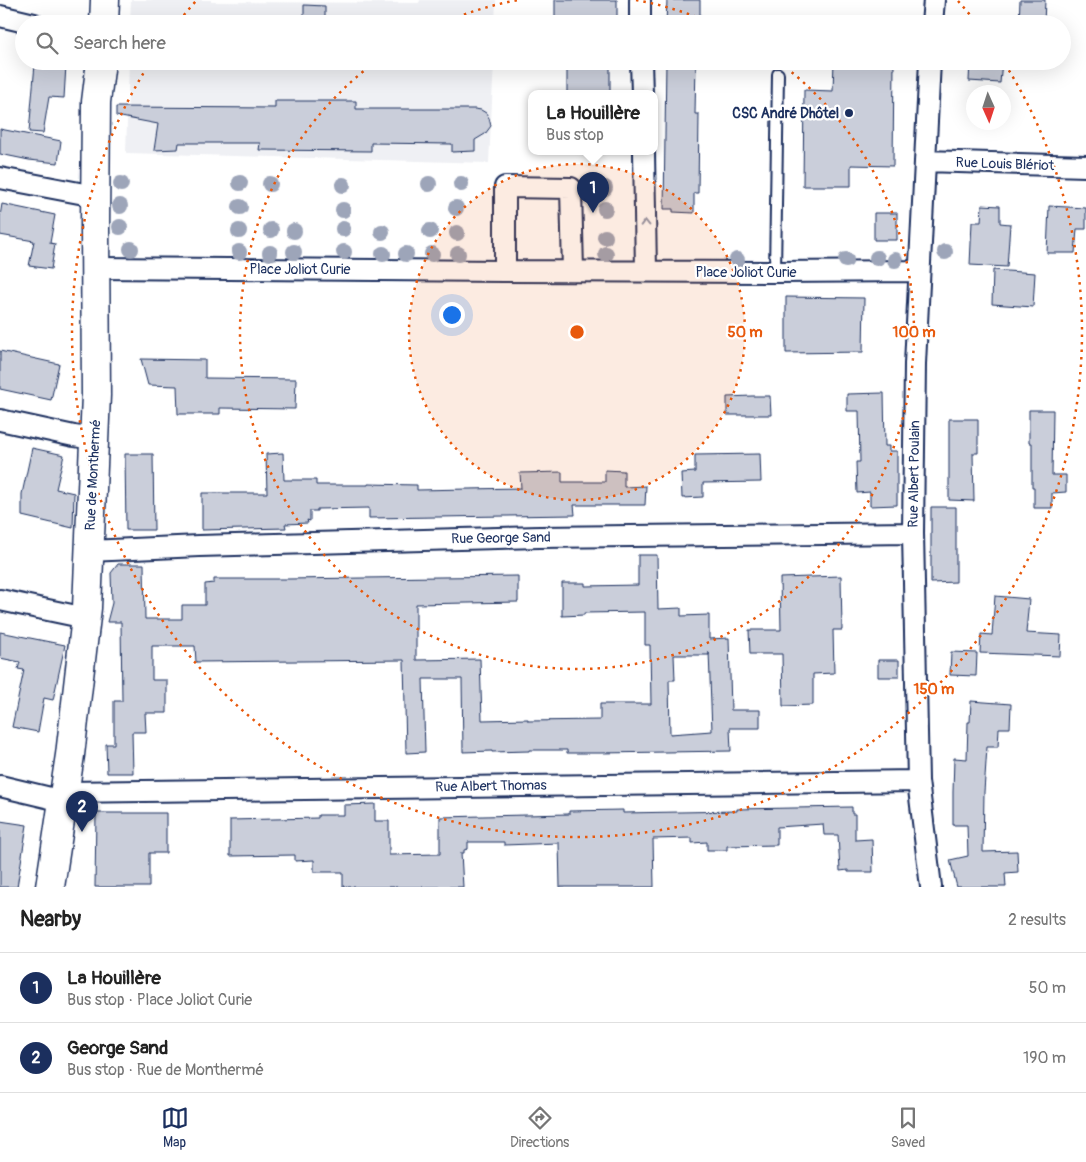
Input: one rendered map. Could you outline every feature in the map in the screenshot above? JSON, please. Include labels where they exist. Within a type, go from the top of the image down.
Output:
[{"type":"main road","points":[[104,15],[105,0]]},
{"type":"main road","name":"Rue de Monthermé","points":[[50,887],[72,746],[86,618],[96,396],[96,102],[100,70]]},
{"type":"street","points":[[640,0],[640,15]]},
{"type":"street","points":[[933,15],[934,0]]},
{"type":"street","points":[[0,16],[15,20]]},
{"type":"street","points":[[641,70],[642,90]]},
{"type":"street","name":"Rue Albert Poulain","points":[[930,70],[915,364],[913,533],[918,781],[930,887]]},
{"type":"street","points":[[644,155],[646,272]]},
{"type":"street","name":"Rue Louis Blériot","points":[[925,161],[1086,166]]},
{"type":"street","points":[[0,178],[95,196]]},
{"type":"street","points":[[505,271],[505,187],[571,188],[573,271]]},
{"type":"street","name":"Place Joliot Curie","points":[[95,268],[646,272],[919,271]]},
{"type":"street","points":[[0,420],[94,439]]},
{"type":"street","name":"Rue George Sand","points":[[89,551],[199,546],[539,537],[913,533]]},
{"type":"street","points":[[0,600],[86,618]]},
{"type":"street","name":"Rue Albert Thomas","points":[[0,786],[64,797],[918,781]]},
{"type":"lane","points":[[775,272],[778,74]]},
{"type":"shaded area","points":[[131,0],[419,3],[420,0],[496,0],[495,15],[130,15]]},
{"type":"shaded area","points":[[129,70],[494,70],[489,163],[126,153]]},
{"type":"building","points":[[555,0],[617,0],[617,15],[555,15]]},
{"type":"building","points":[[667,0],[700,0],[700,15],[666,15]]},
{"type":"building","points":[[1020,0],[1045,0],[1044,15],[1019,15]]},
{"type":"building","points":[[304,5],[325,6],[325,15],[304,15]]},
{"type":"building","points":[[34,70],[66,70],[64,98],[49,97],[43,133],[29,132]]},
{"type":"building","points":[[567,70],[610,70],[610,90],[567,90]]},
{"type":"building","points":[[666,70],[696,70],[695,114],[699,114],[698,193],[694,193],[694,213],[673,212],[673,209],[664,209]]},
{"type":"building","name":"CSC André Dhôtel","points":[[834,70],[894,70],[893,166],[851,165],[851,186],[803,186],[804,90],[833,91]]},
{"type":"building","points":[[970,70],[1001,70],[1000,83],[969,81]]},
{"type":"building","points":[[275,101],[356,101],[356,109],[475,109],[486,113],[491,126],[485,134],[475,140],[475,151],[452,152],[452,144],[371,143],[371,151],[259,150],[260,143],[179,143],[178,149],[154,150],[158,124],[116,116],[116,107],[275,108]]},
{"type":"building","points":[[0,129],[61,141],[58,163],[0,154]]},
{"type":"building","points":[[2,204],[55,215],[50,243],[55,244],[51,269],[29,266],[34,241],[0,235]]},
{"type":"building","points":[[982,205],[1000,206],[1000,223],[1010,224],[1007,267],[970,265],[972,222],[981,222]]},
{"type":"building","points":[[1049,206],[1086,208],[1086,229],[1077,229],[1075,253],[1047,253]]},
{"type":"building","points":[[874,213],[897,213],[897,240],[874,240]]},
{"type":"building","points":[[993,270],[1035,273],[1033,307],[992,304]]},
{"type":"building","points":[[786,297],[864,298],[863,352],[786,353]]},
{"type":"building","points":[[0,351],[59,364],[51,400],[0,389]]},
{"type":"building","points":[[141,359],[205,360],[205,378],[296,379],[295,409],[220,408],[220,414],[178,414],[177,386],[148,385]]},
{"type":"building","points":[[884,393],[885,446],[889,446],[889,451],[897,451],[897,505],[870,506],[870,492],[857,493],[856,462],[860,462],[859,411],[847,411],[847,394]]},
{"type":"building","points":[[770,396],[771,415],[727,415],[727,397]]},
{"type":"building","points":[[1029,410],[1053,410],[1052,475],[1066,475],[1066,492],[1052,493],[1052,508],[1034,508],[1032,443],[1029,443]]},
{"type":"building","points":[[949,419],[978,419],[978,453],[973,453],[974,501],[949,500]]},
{"type":"building","points":[[32,448],[64,455],[56,489],[74,493],[73,528],[22,516],[22,494]]},
{"type":"building","points":[[283,453],[284,480],[316,480],[316,485],[417,485],[417,490],[521,488],[520,473],[562,472],[562,482],[605,482],[605,470],[624,471],[624,487],[646,486],[645,505],[574,505],[575,515],[369,518],[369,508],[317,509],[317,511],[310,511],[310,521],[307,520],[308,523],[285,524],[286,528],[202,530],[202,493],[267,493],[266,454]]},
{"type":"building","points":[[125,454],[153,454],[154,530],[126,530]]},
{"type":"building","points":[[760,454],[761,482],[703,483],[703,497],[682,498],[681,473],[695,472],[695,455]]},
{"type":"building","points":[[931,507],[956,507],[956,582],[931,583]]},
{"type":"building","points":[[638,555],[657,555],[658,609],[681,608],[681,616],[709,615],[709,639],[729,638],[731,710],[760,710],[760,728],[730,728],[731,751],[567,753],[567,750],[529,750],[463,752],[462,679],[423,679],[425,752],[406,753],[404,660],[196,662],[195,646],[152,646],[152,680],[167,680],[167,713],[145,713],[146,732],[132,732],[133,773],[107,773],[106,744],[114,744],[114,701],[122,701],[121,622],[107,622],[112,603],[111,573],[118,564],[144,564],[145,619],[182,619],[182,605],[205,605],[205,584],[214,583],[214,579],[518,576],[518,602],[416,604],[416,660],[480,659],[482,720],[600,720],[600,704],[651,704],[650,645],[645,645],[645,612],[584,613],[584,615],[562,616],[562,583],[585,583],[585,586],[638,585]],"holes":[[[709,652],[712,731],[670,734],[669,680],[675,680],[674,655],[709,655]]]},
{"type":"building","points":[[841,576],[842,630],[833,630],[834,673],[813,674],[813,705],[783,706],[782,654],[750,654],[749,630],[781,630],[780,578]]},
{"type":"building","points":[[995,596],[1029,599],[1026,633],[1061,635],[1060,656],[980,653],[981,634],[992,635]]},
{"type":"building","points":[[0,632],[65,645],[53,700],[44,698],[38,732],[12,727],[24,670],[18,669],[20,662],[0,658]]},
{"type":"building","points":[[951,652],[977,653],[976,676],[950,675]]},
{"type":"building","points":[[878,660],[899,660],[899,677],[878,677]]},
{"type":"building","points":[[971,701],[1011,704],[1010,728],[999,728],[998,747],[987,747],[984,792],[983,852],[1017,851],[1018,872],[1005,873],[1006,887],[957,887],[950,860],[968,856],[967,825],[953,825],[953,792],[954,758],[967,759],[968,722],[970,722]]},
{"type":"building","points":[[375,804],[375,821],[389,821],[389,855],[440,854],[440,817],[569,814],[569,811],[623,810],[623,813],[852,807],[852,814],[855,814],[855,840],[872,839],[873,872],[840,871],[838,835],[824,835],[823,824],[777,827],[777,845],[727,846],[727,850],[707,850],[707,842],[692,843],[692,838],[653,839],[654,887],[560,887],[559,843],[504,845],[504,842],[468,842],[468,849],[461,853],[463,887],[343,887],[343,872],[314,872],[314,860],[295,861],[295,855],[230,856],[230,820],[318,818],[318,815],[344,815],[344,805]]},
{"type":"building","points":[[96,813],[166,813],[166,853],[149,853],[149,887],[95,887]]},
{"type":"building","points":[[0,821],[27,825],[17,887],[0,887]]},
{"type":"place","name":"CSC André Dhôtel","points":[[849,113]]},
{"type":"place","name":"La Houillère","points":[[593,213]]},
{"type":"place","name":"George Sand","points":[[82,832]]}]
